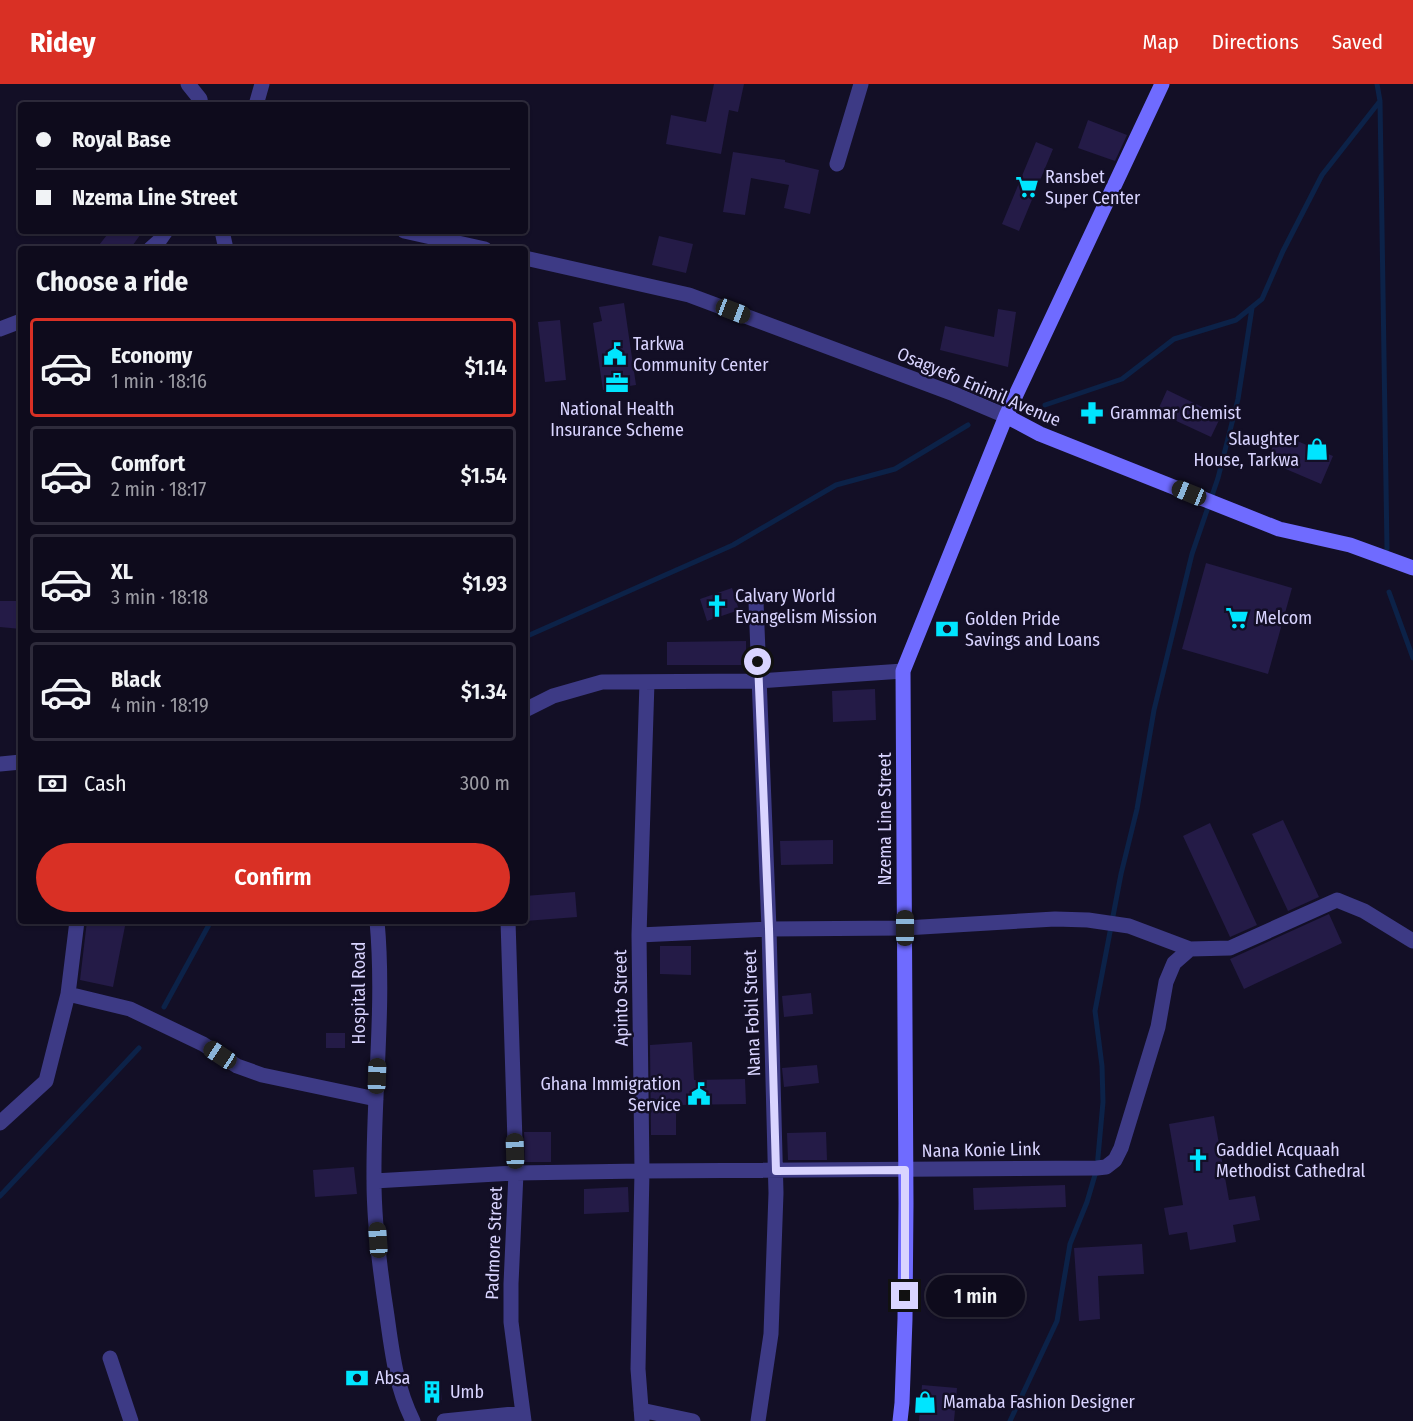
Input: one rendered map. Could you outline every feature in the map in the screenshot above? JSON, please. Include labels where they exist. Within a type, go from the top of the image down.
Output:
[{"type":"street","points":[[188,84],[200,102]]},
{"type":"street","points":[[257,102],[262,84]]},
{"type":"street","points":[[837,164],[861,84]]},
{"type":"street","name":"Nzema Line Street","points":[[900,1421],[905,1319],[903,671],[1006,416],[1162,84]]},
{"type":"street","points":[[154,246],[164,234]]},
{"type":"street","points":[[418,234],[472,246]]},
{"type":"street","name":"Osagyefo Enimil Avenue","points":[[528,259],[689,294],[954,394],[1006,416],[1040,434],[1279,529],[1350,545],[1413,568]]},
{"type":"street","points":[[0,329],[18,322]]},
{"type":"street","name":"Nana Fobil Street","points":[[756,602],[776,1171],[771,1334],[758,1421]]},
{"type":"street","points":[[528,708],[553,696],[602,682],[758,681],[903,671]]},
{"type":"street","name":"Apinto Street","points":[[641,1415],[638,1369],[642,1171],[639,935],[646,682]]},
{"type":"street","points":[[0,764],[18,762]]},
{"type":"street","points":[[639,935],[769,929],[905,928],[1054,919],[1088,920],[1129,926],[1190,949],[1230,948],[1337,900],[1364,911],[1413,941]]},
{"type":"street","points":[[0,1123],[46,1081],[68,994],[77,924]]},
{"type":"street","name":"Hospital Road","points":[[377,924],[381,963],[374,1181],[381,1280],[396,1379],[413,1421]]},
{"type":"street","name":"Padmore Street","points":[[508,924],[516,1173],[511,1322],[523,1417]]},
{"type":"street","name":"Nana Konie Link","points":[[374,1181],[516,1173],[1106,1167],[1115,1160],[1132,1116],[1158,1028],[1166,982],[1174,963],[1190,949]]},
{"type":"street","points":[[68,994],[130,1009],[203,1044],[237,1066],[254,1072],[376,1099]]},
{"type":"street","points":[[110,1358],[131,1421]]},
{"type":"street","points":[[641,1415],[693,1421]]},
{"type":"street","points":[[444,1421],[523,1417]]},
{"type":"building","points":[[714,84],[744,84],[738,112],[729,110],[721,154],[666,144],[671,115],[706,122]]},
{"type":"building","points":[[1088,120],[1127,135],[1115,161],[1078,148]]},
{"type":"building","name":"Ransbet Super Center","points":[[1036,142],[1053,149],[1019,231],[1002,224]]},
{"type":"building","points":[[733,152],[785,160],[785,162],[819,170],[810,214],[784,208],[789,185],[751,178],[745,215],[723,212]]},
{"type":"building","points":[[108,234],[141,234],[132,246],[98,246]]},
{"type":"building","points":[[659,236],[693,244],[686,273],[652,265]]},
{"type":"building","name":"Tarkwa Community Center","points":[[624,303],[636,385],[603,390],[593,323],[602,321],[599,307]]},
{"type":"building","points":[[998,309],[1016,312],[1008,367],[940,350],[945,326],[994,337]]},
{"type":"building","points":[[560,320],[566,380],[545,382],[538,322]]},
{"type":"building","points":[[1167,390],[1221,416],[1211,437],[1157,412]]},
{"type":"building","points":[[1278,433],[1333,456],[1321,484],[1267,461]]},
{"type":"building","name":"Melcom","points":[[1206,563],[1292,588],[1268,674],[1182,649]]},
{"type":"building","points":[[732,588],[739,610],[707,621],[700,599]]},
{"type":"building","points":[[0,601],[18,601],[18,629],[0,627]]},
{"type":"building","points":[[746,641],[746,665],[667,665],[667,642]]},
{"type":"building","points":[[875,689],[876,720],[833,722],[832,691]]},
{"type":"building","points":[[1283,820],[1319,897],[1288,911],[1252,834]]},
{"type":"building","points":[[1210,823],[1257,925],[1230,937],[1183,836]]},
{"type":"building","points":[[833,840],[833,864],[781,865],[780,841]]},
{"type":"building","points":[[575,892],[577,917],[528,921],[528,896]]},
{"type":"building","points":[[1329,914],[1342,943],[1244,989],[1230,959]]},
{"type":"building","points":[[87,924],[125,924],[113,987],[80,980]]},
{"type":"building","points":[[660,946],[691,946],[691,975],[660,974]]},
{"type":"building","points":[[811,993],[813,1014],[784,1017],[782,996]]},
{"type":"building","points":[[326,1033],[345,1033],[345,1048],[326,1048]]},
{"type":"building","points":[[692,1042],[694,1080],[745,1079],[746,1104],[676,1105],[676,1135],[651,1135],[650,1045]]},
{"type":"building","points":[[817,1065],[819,1083],[784,1087],[782,1068]]},
{"type":"building","name":"Gaddiel Acquaah Methodist Cathedral","points":[[1214,1116],[1229,1200],[1255,1196],[1260,1220],[1233,1225],[1236,1242],[1190,1250],[1187,1232],[1169,1235],[1164,1208],[1183,1205],[1169,1124]]},
{"type":"building","points":[[524,1132],[551,1132],[551,1162],[525,1162]]},
{"type":"building","points":[[826,1132],[827,1160],[788,1160],[787,1133]]},
{"type":"building","points":[[354,1167],[357,1194],[315,1197],[313,1170]]},
{"type":"building","points":[[1065,1185],[1066,1207],[974,1210],[973,1188]]},
{"type":"building","points":[[628,1187],[629,1212],[584,1214],[584,1189]]},
{"type":"building","points":[[1142,1244],[1144,1274],[1098,1276],[1100,1319],[1079,1321],[1074,1248]]},
{"type":"building","name":"Umb","points":[[440,1382],[442,1400],[424,1402],[422,1384]]},
{"type":"building","points":[[922,1385],[957,1388],[954,1421],[919,1421]]},
{"type":"waterway","points":[[1045,405],[1122,379],[1174,339],[1236,320],[1262,299],[1283,251],[1322,175],[1380,101],[1377,84]]},
{"type":"waterway","points":[[1380,101],[1387,549]]},
{"type":"waterway","points":[[1010,1421],[1057,1321],[1070,1244],[1087,1202],[1097,1168],[1103,1102],[1102,1066],[1095,1011],[1121,874],[1137,809],[1154,710],[1192,554],[1218,478],[1238,399],[1252,308]]},
{"type":"waterway","points":[[528,636],[733,545],[836,485],[895,469],[968,425]]},
{"type":"waterway","points":[[1389,592],[1413,658]]},
{"type":"waterway","points":[[164,1007],[209,924]]},
{"type":"waterway","points":[[0,1196],[139,1048]]},
{"type":"place","name":"Ransbet Super Center","points":[[1027,187]]},
{"type":"place","name":"Tarkwa Community Center","points":[[615,354]]},
{"type":"place","name":"National Health Insurance Scheme","points":[[617,383]]},
{"type":"place","name":"Grammar Chemist","points":[[1092,413]]},
{"type":"place","name":"Slaughter House, Tarkwa","points":[[1317,449]]},
{"type":"place","name":"Calvary World Evangelism Mission","points":[[717,606]]},
{"type":"place","name":"Melcom","points":[[1237,618]]},
{"type":"place","name":"Golden Pride Savings and Loans","points":[[947,629]]},
{"type":"place","name":"Ghana Immigration Service","points":[[699,1094]]},
{"type":"place","name":"Gaddiel Acquaah Methodist Cathedral","points":[[1198,1160]]},
{"type":"place","name":"Absa","points":[[357,1378]]},
{"type":"place","name":"Umb","points":[[432,1392]]},
{"type":"place","name":"Mamaba Fashion Designer","points":[[925,1402]]},
{"type":"route","points":[[758,662],[776,1171],[905,1170],[905,1296]]}]
